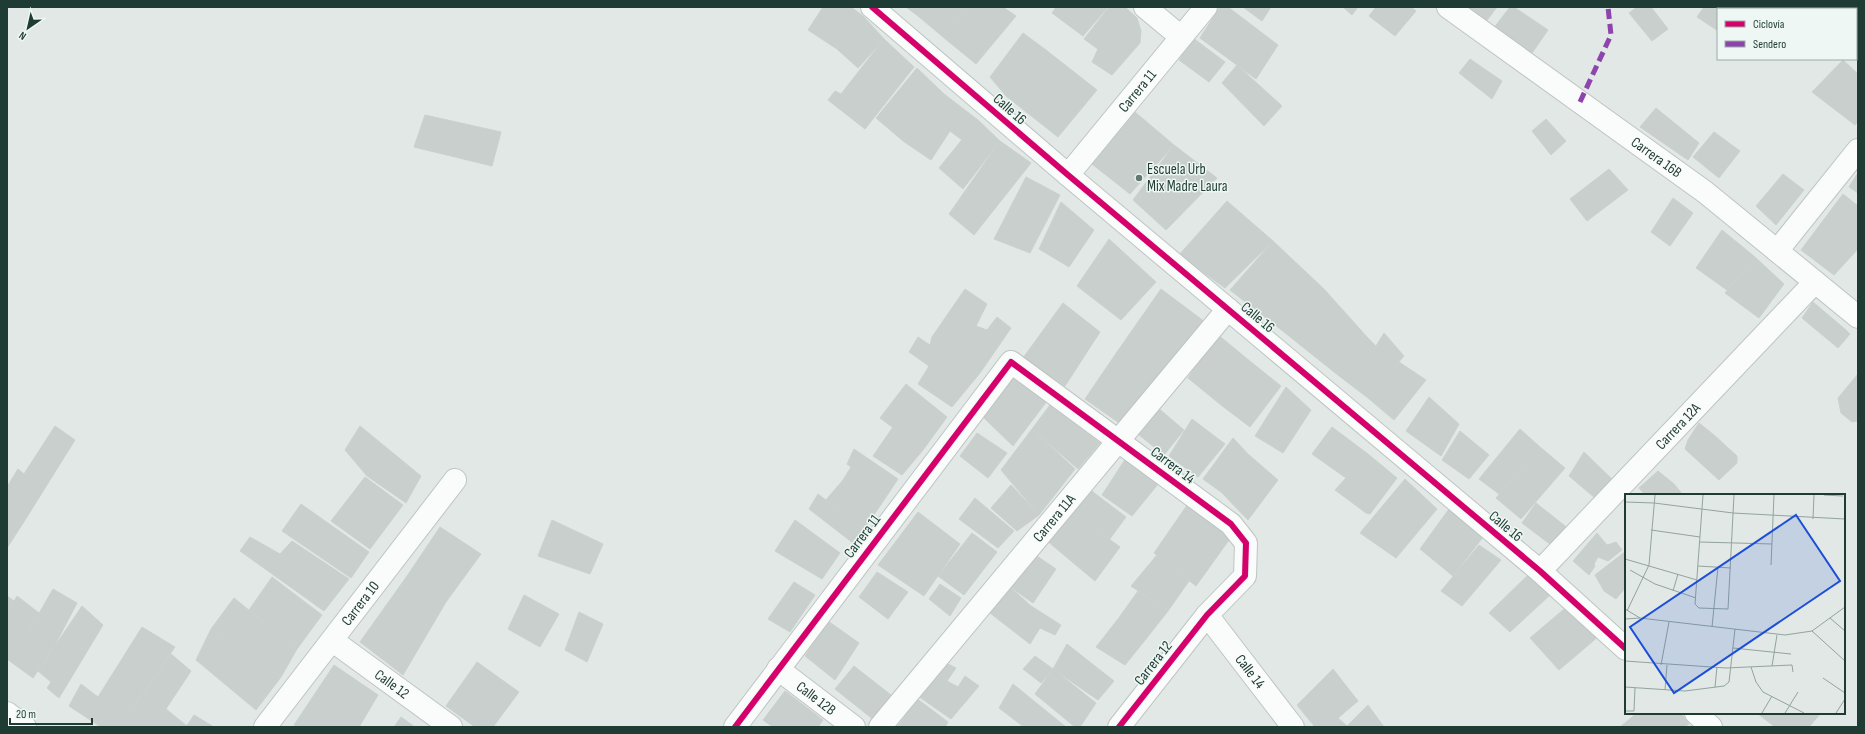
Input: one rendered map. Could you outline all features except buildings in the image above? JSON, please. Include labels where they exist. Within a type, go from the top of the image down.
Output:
[{"type":"street","name":"Calle 16","points":[[872,7],[1068,175],[1540,571],[1625,648]]},
{"type":"street","points":[[1145,7],[1181,37]]},
{"type":"street","name":"Carrera 11","points":[[1068,175],[1206,7]]},
{"type":"street","name":"Carrera 16B","points":[[1448,7],[1705,192],[1858,317]]},
{"type":"street","points":[[1777,251],[1858,150]]},
{"type":"street","name":"Carrera 12A","points":[[1540,571],[1815,282]]},
{"type":"street","name":"Carrera 11A","points":[[880,727],[1228,310]]},
{"type":"street","name":"Carrera 11","points":[[735,727],[1010,362]]},
{"type":"street","name":"Carrera 14","points":[[1010,362],[1231,524],[1246,544],[1245,576],[1207,614]]},
{"type":"street","name":"Carrera 10","points":[[265,727],[333,641],[455,480]]},
{"type":"street","name":"Carrera 12","points":[[1119,727],[1207,614]]},
{"type":"street","name":"Calle 14","points":[[1207,614],[1293,727]]},
{"type":"street","name":"Calle 12","points":[[333,641],[451,727]]},
{"type":"street","name":"Calle 12B","points":[[778,669],[854,727]]},
{"type":"street","points":[[7,713],[25,727]]},
{"type":"street","points":[[1697,714],[1711,727]]},
{"type":"marked path","points":[[1580,102],[1611,35],[1608,7]]},
{"type":"cycle path","points":[[872,7],[1068,175],[1540,571],[1625,648]]},
{"type":"cycle path","points":[[735,727],[1011,362],[1231,524],[1246,543],[1245,576],[1207,615],[1119,727]]},
{"type":"place","name":"Escuela Urb Mix Madre Laura","points":[[1139,178]]}]
